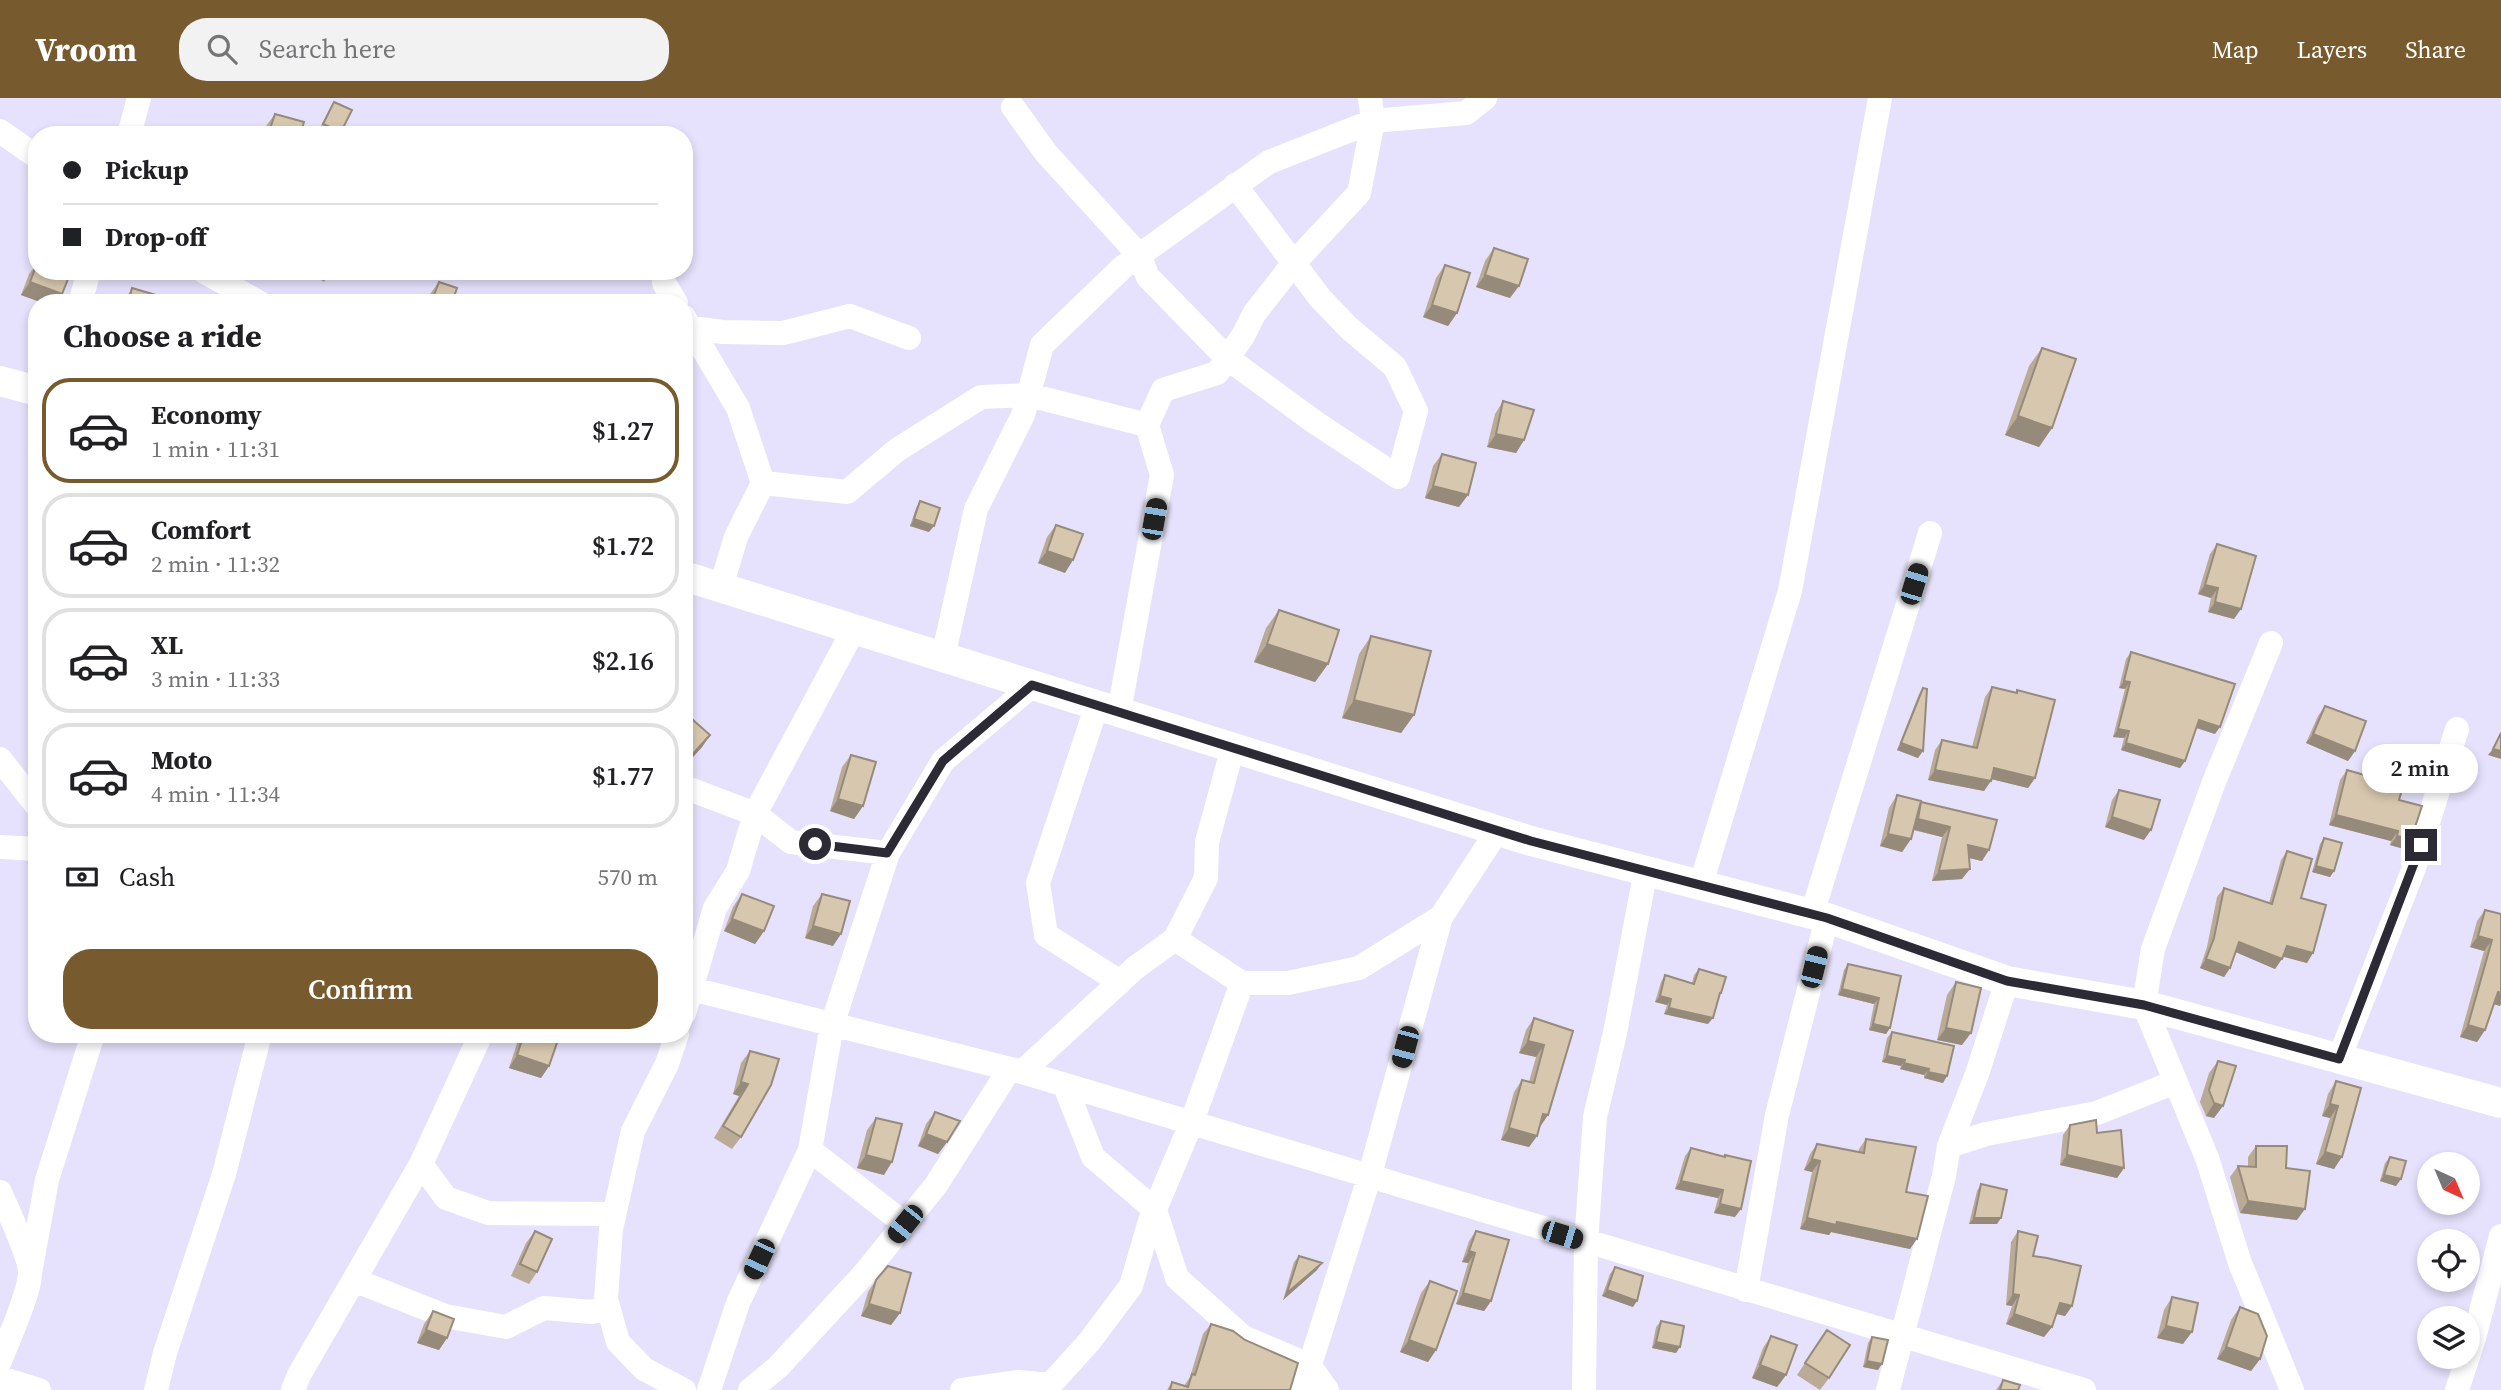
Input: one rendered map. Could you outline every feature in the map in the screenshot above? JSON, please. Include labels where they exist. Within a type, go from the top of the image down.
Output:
[{"type":"main road","points":[[0,381],[28,389]]},
{"type":"main road","points":[[693,579],[1497,830],[1820,916],[2007,981],[2144,1005],[2501,1103]]},
{"type":"street","points":[[131,126],[139,98]]},
{"type":"street","points":[[943,657],[976,509],[1023,415],[1042,345],[1123,267],[1269,162],[1371,110],[1466,113],[1485,98]]},
{"type":"street","points":[[1700,884],[1790,591],[1880,98]]},
{"type":"street","points":[[1013,107],[1046,153],[1139,255],[1148,277],[1227,358],[1316,423],[1398,477],[1416,411],[1395,367],[1349,328],[1320,298],[1235,186]]},
{"type":"street","points":[[1120,982],[1046,934],[1038,883],[1108,708],[1162,475],[1147,425],[1163,390],[1217,373],[1244,336],[1254,314],[1293,264],[1359,193],[1371,110]]},
{"type":"street","points":[[0,131],[28,151]]},
{"type":"street","points":[[219,280],[244,294]]},
{"type":"street","points":[[693,326],[723,332],[783,334],[850,316],[909,338]]},
{"type":"street","points":[[693,335],[738,408],[763,483],[736,537],[721,587]]},
{"type":"street","points":[[763,483],[847,492],[897,450],[981,397],[1029,395],[1147,425]]},
{"type":"street","points":[[1746,1290],[1777,1115],[1820,916],[1930,533]]},
{"type":"street","points":[[693,973],[715,908],[738,872],[755,814],[854,629]]},
{"type":"street","points":[[2271,643],[2210,794],[2157,937],[2144,1005],[2207,1158],[2239,1264],[2292,1390]]},
{"type":"street","points":[[709,1390],[738,1303],[810,1150],[832,1025],[887,853],[943,761],[1032,685]]},
{"type":"street","points":[[2339,1059],[2413,868],[2457,729]]},
{"type":"street","points":[[750,1390],[787,1357],[864,1274],[936,1185],[1015,1071],[1175,939],[1206,878],[1207,842],[1233,747]]},
{"type":"street","points":[[0,759],[28,795]]},
{"type":"street","points":[[693,790],[755,814],[791,842],[887,853]]},
{"type":"street","points":[[1302,1390],[1369,1178],[1441,917],[1497,830]]},
{"type":"street","points":[[0,847],[28,849]]},
{"type":"street","points":[[1584,1390],[1586,1242],[1595,1117],[1615,1033],[1646,870]]},
{"type":"street","points":[[1175,939],[1242,983],[1288,984],[1359,968],[1441,917]]},
{"type":"street","points":[[1888,1390],[1944,1176],[1949,1146],[1977,1074],[2007,981]]},
{"type":"street","points":[[962,1390],[1018,1382],[1050,1385],[1089,1342],[1131,1286],[1155,1210],[1191,1124],[1242,983]]},
{"type":"street","points":[[693,989],[1015,1071],[2084,1390]]},
{"type":"street","points":[[0,1362],[20,1309],[30,1273],[47,1181],[90,1043]]},
{"type":"street","points":[[156,1390],[165,1353],[224,1174],[258,1043]]},
{"type":"street","points":[[293,1390],[299,1375],[421,1164],[477,1043]]},
{"type":"street","points":[[674,1043],[667,1064],[633,1131],[611,1229],[606,1299],[618,1342],[644,1369],[684,1390]]},
{"type":"street","points":[[1949,1146],[1986,1134],[2097,1113],[2175,1082]]},
{"type":"street","points":[[1065,1086],[1093,1157],[1155,1210],[1177,1278],[1243,1337],[1309,1365],[1327,1390]]},
{"type":"street","points":[[810,1150],[905,1224]]},
{"type":"street","points":[[421,1164],[446,1198],[488,1213],[614,1214]]},
{"type":"street","points":[[0,1192],[15,1226],[30,1273]]},
{"type":"street","points":[[2457,1390],[2501,1236]]},
{"type":"street","points":[[354,1280],[445,1316],[506,1327],[544,1308],[591,1312],[608,1308]]},
{"type":"street","points":[[0,1378],[38,1390]]},
{"type":"building","points":[[334,102],[352,110],[344,126],[323,124]]},
{"type":"building","points":[[275,114],[304,122],[303,126],[271,126]]},
{"type":"building","points":[[1494,248],[1528,259],[1519,286],[1485,275]]},
{"type":"building","points":[[1445,265],[1470,273],[1457,313],[1432,305]]},
{"type":"building","points":[[31,280],[68,280],[62,294],[30,282]]},
{"type":"building","points":[[439,282],[457,288],[455,294],[434,294]]},
{"type":"building","points":[[132,288],[152,294],[130,294]]},
{"type":"building","points":[[2042,348],[2076,359],[2052,428],[2018,416]]},
{"type":"building","points":[[1503,401],[1534,410],[1524,440],[1496,434]]},
{"type":"building","points":[[1442,454],[1476,463],[1468,495],[1433,486]]},
{"type":"building","points":[[920,501],[940,508],[934,526],[914,519]]},
{"type":"building","points":[[1056,525],[1083,534],[1073,560],[1047,551]]},
{"type":"building","points":[[2217,544],[2256,556],[2241,609],[2215,602],[2218,588],[2205,585]]},
{"type":"building","points":[[1279,610],[1339,630],[1328,664],[1267,644]]},
{"type":"building","points":[[1371,636],[1431,651],[1414,715],[1354,700]]},
{"type":"building","points":[[2131,652],[2235,684],[2220,727],[2199,720],[2185,761],[2126,743],[2129,731],[2118,729],[2130,682],[2124,681]]},
{"type":"building","points":[[1992,687],[2017,693],[2017,690],[2055,700],[2035,778],[1994,768],[1991,781],[1935,770],[1942,740],[1977,748]]},
{"type":"building","points":[[1923,688],[1927,689],[1923,751],[1901,743]]},
{"type":"building","points":[[2325,706],[2366,721],[2355,751],[2313,734]]},
{"type":"building","points":[[693,720],[710,735],[693,754]]},
{"type":"building","points":[[2501,733],[2501,751],[2493,749]]},
{"type":"building","points":[[851,755],[876,762],[863,806],[838,799]]},
{"type":"building","points":[[2347,770],[2403,786],[2399,800],[2422,806],[2411,839],[2397,836],[2398,831],[2336,815]]},
{"type":"building","points":[[2119,790],[2160,800],[2151,830],[2112,817]]},
{"type":"building","points":[[1897,795],[1921,801],[1911,839],[1888,834]]},
{"type":"building","points":[[1921,802],[1997,820],[1989,850],[1968,845],[1970,869],[1939,871],[1950,827],[1918,819]]},
{"type":"building","points":[[2324,838],[2342,843],[2334,871],[2316,866]]},
{"type":"building","points":[[2287,851],[2312,859],[2301,898],[2326,905],[2313,953],[2287,946],[2282,959],[2239,942],[2230,968],[2206,959],[2214,938],[2224,888],[2272,904]]},
{"type":"building","points":[[742,894],[774,906],[764,931],[732,919]]},
{"type":"building","points":[[822,894],[850,901],[841,934],[813,926]]},
{"type":"building","points":[[2485,910],[2501,914],[2501,993],[2498,992],[2485,1030],[2468,1025],[2492,940],[2478,936]]},
{"type":"building","points":[[1848,964],[1901,976],[1890,1028],[1873,1024],[1879,998],[1842,989]]},
{"type":"building","points":[[1699,969],[1726,977],[1713,1018],[1669,1008],[1671,999],[1660,996],[1665,975],[1694,984]]},
{"type":"building","points":[[1956,982],[1981,988],[1971,1033],[1946,1028]]},
{"type":"building","points":[[1534,1018],[1573,1031],[1548,1115],[1543,1114],[1537,1136],[1509,1128],[1522,1080],[1534,1083],[1544,1045],[1528,1041]]},
{"type":"building","points":[[1892,1032],[1954,1046],[1947,1076],[1928,1072],[1929,1069],[1887,1056]]},
{"type":"building","points":[[521,1043],[557,1043],[549,1066],[517,1055]]},
{"type":"building","points":[[750,1051],[779,1059],[771,1085],[741,1137],[723,1126],[748,1084],[741,1082]]},
{"type":"building","points":[[2218,1061],[2236,1066],[2223,1106],[2214,1103],[2209,1090]]},
{"type":"building","points":[[2336,1081],[2361,1088],[2342,1157],[2325,1152],[2338,1106],[2330,1104]]},
{"type":"building","points":[[935,1112],[960,1121],[947,1142],[926,1134]]},
{"type":"building","points":[[876,1118],[902,1124],[892,1162],[866,1155]]},
{"type":"building","points":[[2096,1120],[2097,1133],[2121,1130],[2124,1168],[2067,1155],[2070,1125]]},
{"type":"building","points":[[1866,1139],[1916,1147],[1906,1192],[1928,1196],[1917,1239],[1807,1218],[1820,1161],[1812,1159],[1817,1144],[1864,1153]]},
{"type":"building","points":[[2256,1146],[2287,1146],[2286,1168],[2310,1171],[2305,1209],[2248,1201],[2238,1166],[2256,1167]]},
{"type":"building","points":[[1691,1148],[1751,1161],[1741,1209],[1720,1204],[1723,1190],[1681,1181]]},
{"type":"building","points":[[2390,1157],[2406,1161],[2401,1179],[2384,1175]]},
{"type":"building","points":[[1981,1184],[2007,1190],[2001,1218],[1974,1218]]},
{"type":"building","points":[[535,1231],[552,1239],[537,1272],[520,1264]]},
{"type":"building","points":[[1476,1231],[1509,1240],[1491,1301],[1463,1293],[1475,1253],[1469,1251]]},
{"type":"building","points":[[2018,1231],[2038,1236],[2033,1256],[2081,1266],[2072,1306],[2060,1303],[2052,1327],[2014,1314],[2019,1295],[2013,1294]]},
{"type":"building","points":[[1299,1256],[1322,1263],[1287,1293]]},
{"type":"building","points":[[888,1266],[911,1273],[900,1313],[869,1304],[876,1280]]},
{"type":"building","points":[[1615,1267],[1643,1276],[1637,1301],[1607,1290]]},
{"type":"building","points":[[1430,1281],[1457,1291],[1436,1350],[1409,1340]]},
{"type":"building","points":[[2172,1297],[2198,1303],[2192,1332],[2166,1326]]},
{"type":"building","points":[[2240,1307],[2258,1314],[2267,1336],[2260,1359],[2226,1347]]},
{"type":"building","points":[[433,1311],[454,1319],[447,1338],[426,1330]]},
{"type":"building","points":[[1661,1321],[1684,1326],[1680,1347],[1656,1342]]},
{"type":"building","points":[[1211,1324],[1233,1331],[1245,1340],[1298,1363],[1290,1390],[1170,1390],[1172,1382],[1188,1387],[1192,1374],[1195,1375]]},
{"type":"building","points":[[1827,1330],[1850,1345],[1829,1378],[1805,1363]]},
{"type":"building","points":[[1771,1336],[1797,1345],[1786,1375],[1760,1365]]},
{"type":"building","points":[[1872,1337],[1888,1340],[1882,1364],[1867,1361]]},
{"type":"building","points":[[2003,1380],[2020,1385],[2018,1390],[2000,1390]]},
{"type":"route","points":[[815,844],[887,853],[943,761],[1032,685],[1531,841],[1827,918],[2007,981],[2144,1005],[2339,1059],[2421,845]]}]
